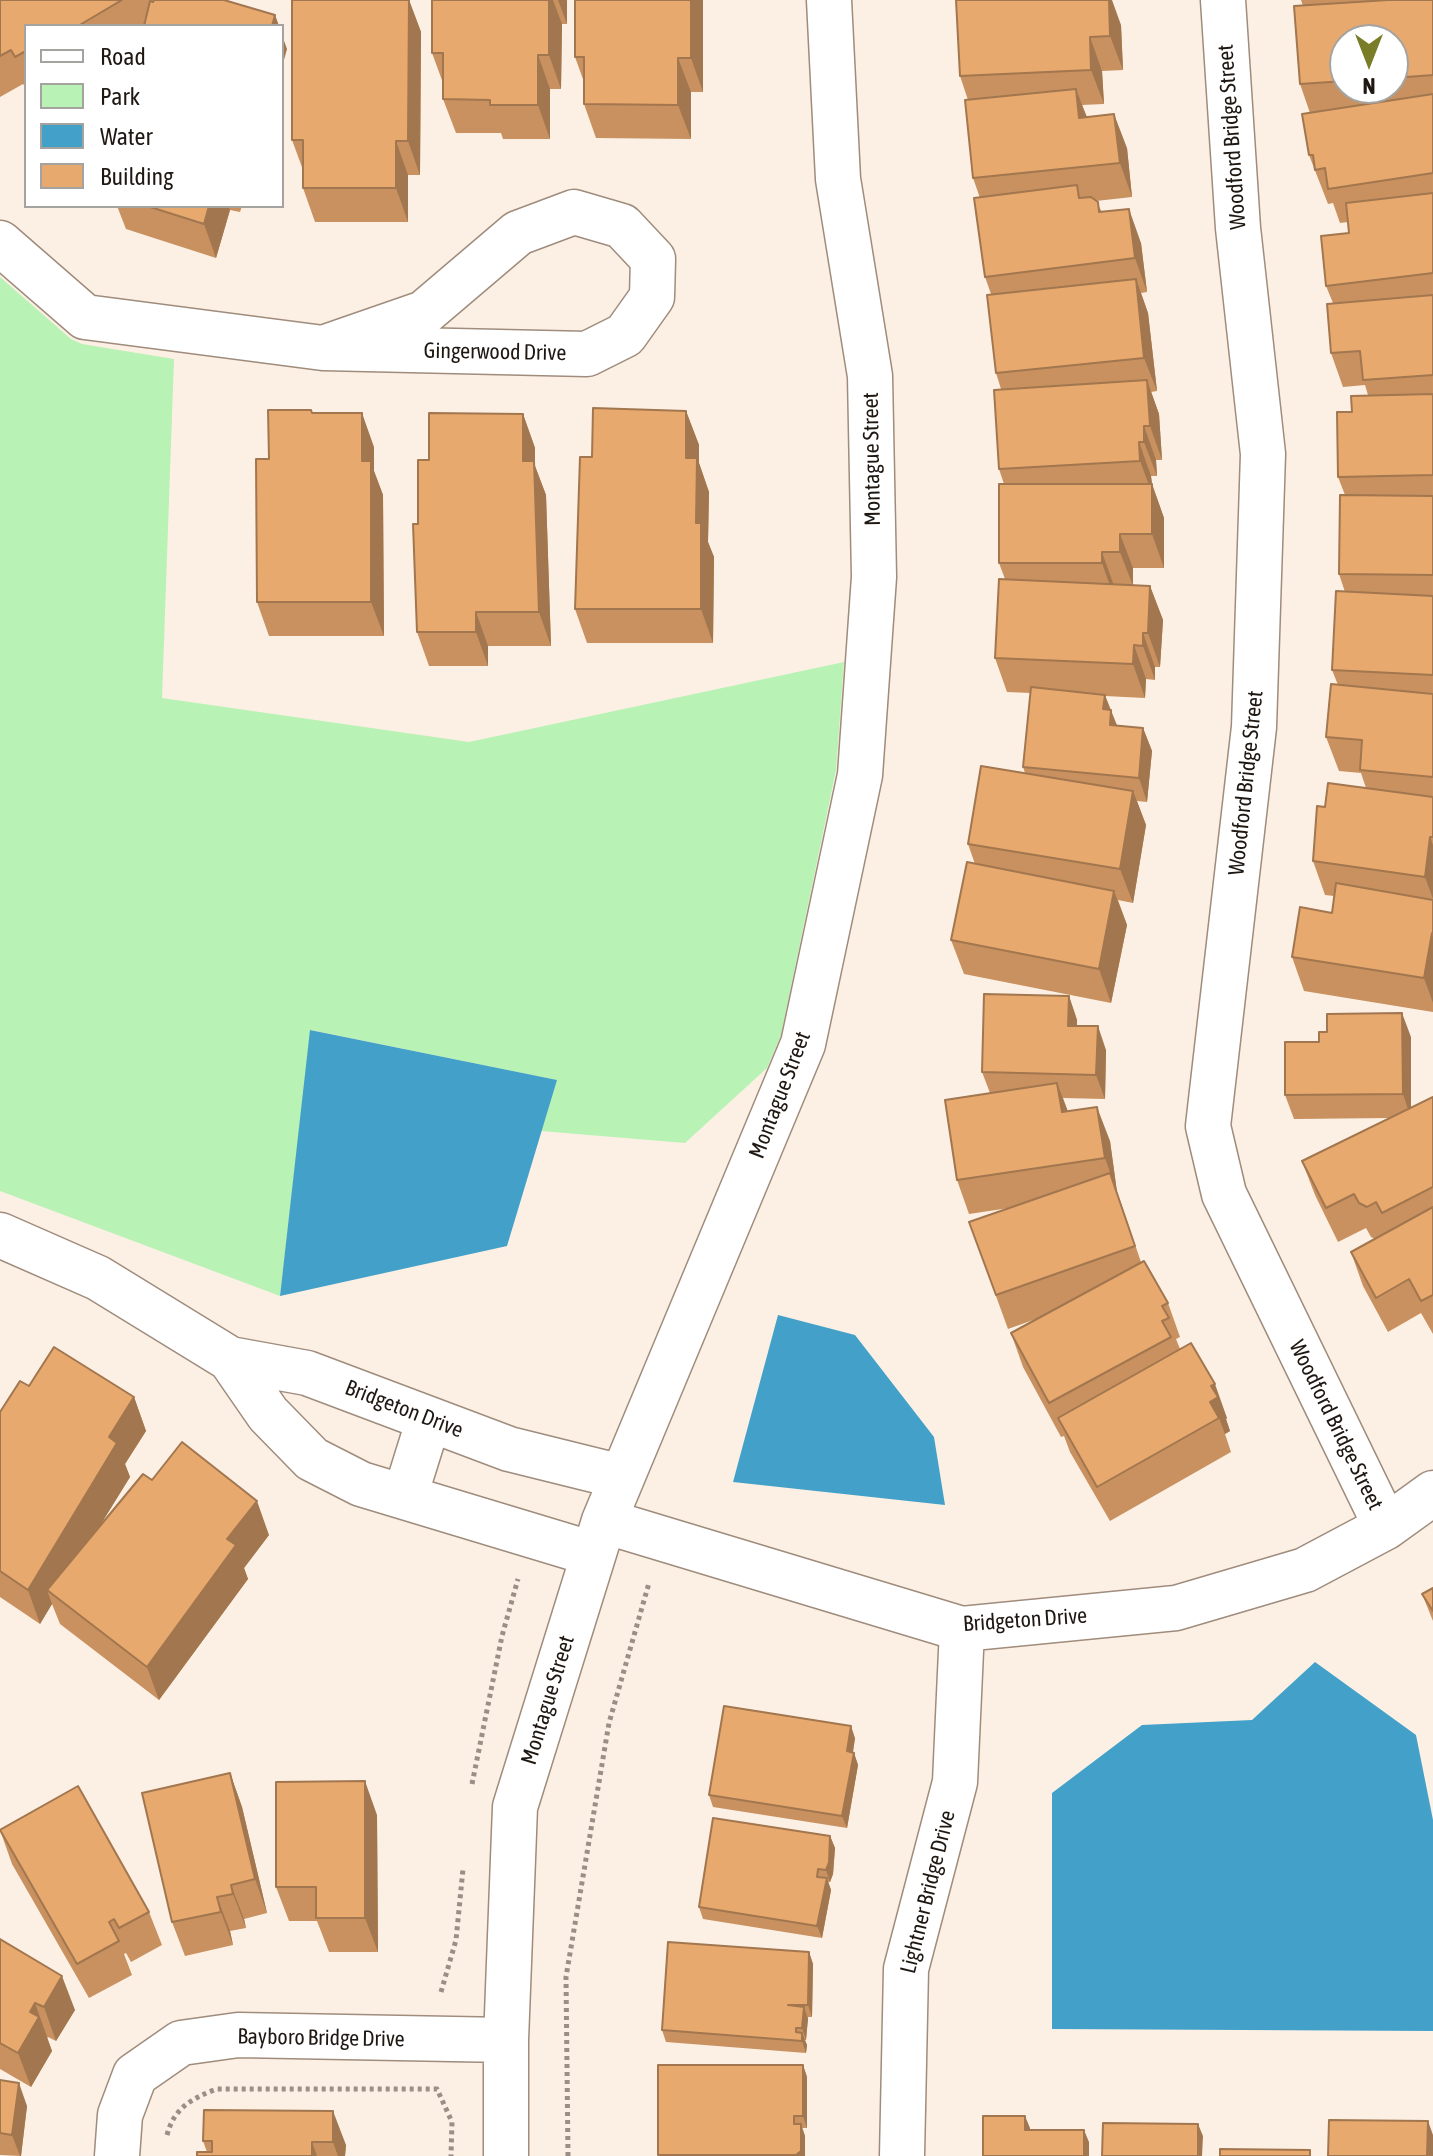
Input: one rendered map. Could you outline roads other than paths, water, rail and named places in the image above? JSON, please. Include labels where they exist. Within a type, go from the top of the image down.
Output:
[{"type":"street","name":"Montague Street","points":[[506,2156],[506,2040],[515,1807],[598,1538],[803,1044],[860,775],[874,577],[870,376],[838,179],[829,0]]},
{"type":"street","name":"Woodford Bridge Street","points":[[1223,0],[1238,228],[1263,454],[1254,727],[1208,1126],[1224,1194],[1386,1527]]},
{"type":"street","name":"Gingerwood Drive","points":[[0,243],[85,317],[323,348],[587,354],[625,335],[652,297],[653,259],[622,226],[574,212],[518,233],[424,313],[323,348]]},
{"type":"street","name":"Bridgeton Drive","points":[[0,1235],[98,1278],[230,1359],[307,1373],[509,1449],[622,1477]]},
{"type":"street","name":"Bridgeton Drive","points":[[230,1359],[268,1414],[312,1459],[361,1484],[598,1538],[962,1629],[1176,1608],[1305,1570],[1386,1527],[1433,1493]]},
{"type":"street","points":[[405,1496],[429,1419]]},
{"type":"street","name":"Lightner Bridge Drive","points":[[902,2156],[906,1969],[955,1782],[962,1629]]},
{"type":"street","name":"Bayboro Bridge Drive","points":[[117,2156],[120,2115],[135,2075],[181,2043],[238,2035],[506,2040]]},
{"type":"water","points":[[310,1030],[557,1080],[507,1246],[280,1296]]},
{"type":"water","points":[[778,1315],[855,1335],[934,1437],[945,1505],[733,1482]]},
{"type":"water","points":[[1315,1662],[1416,1735],[1433,1820],[1433,2031],[1052,2029],[1052,1793],[1142,1725],[1252,1720]]}]
